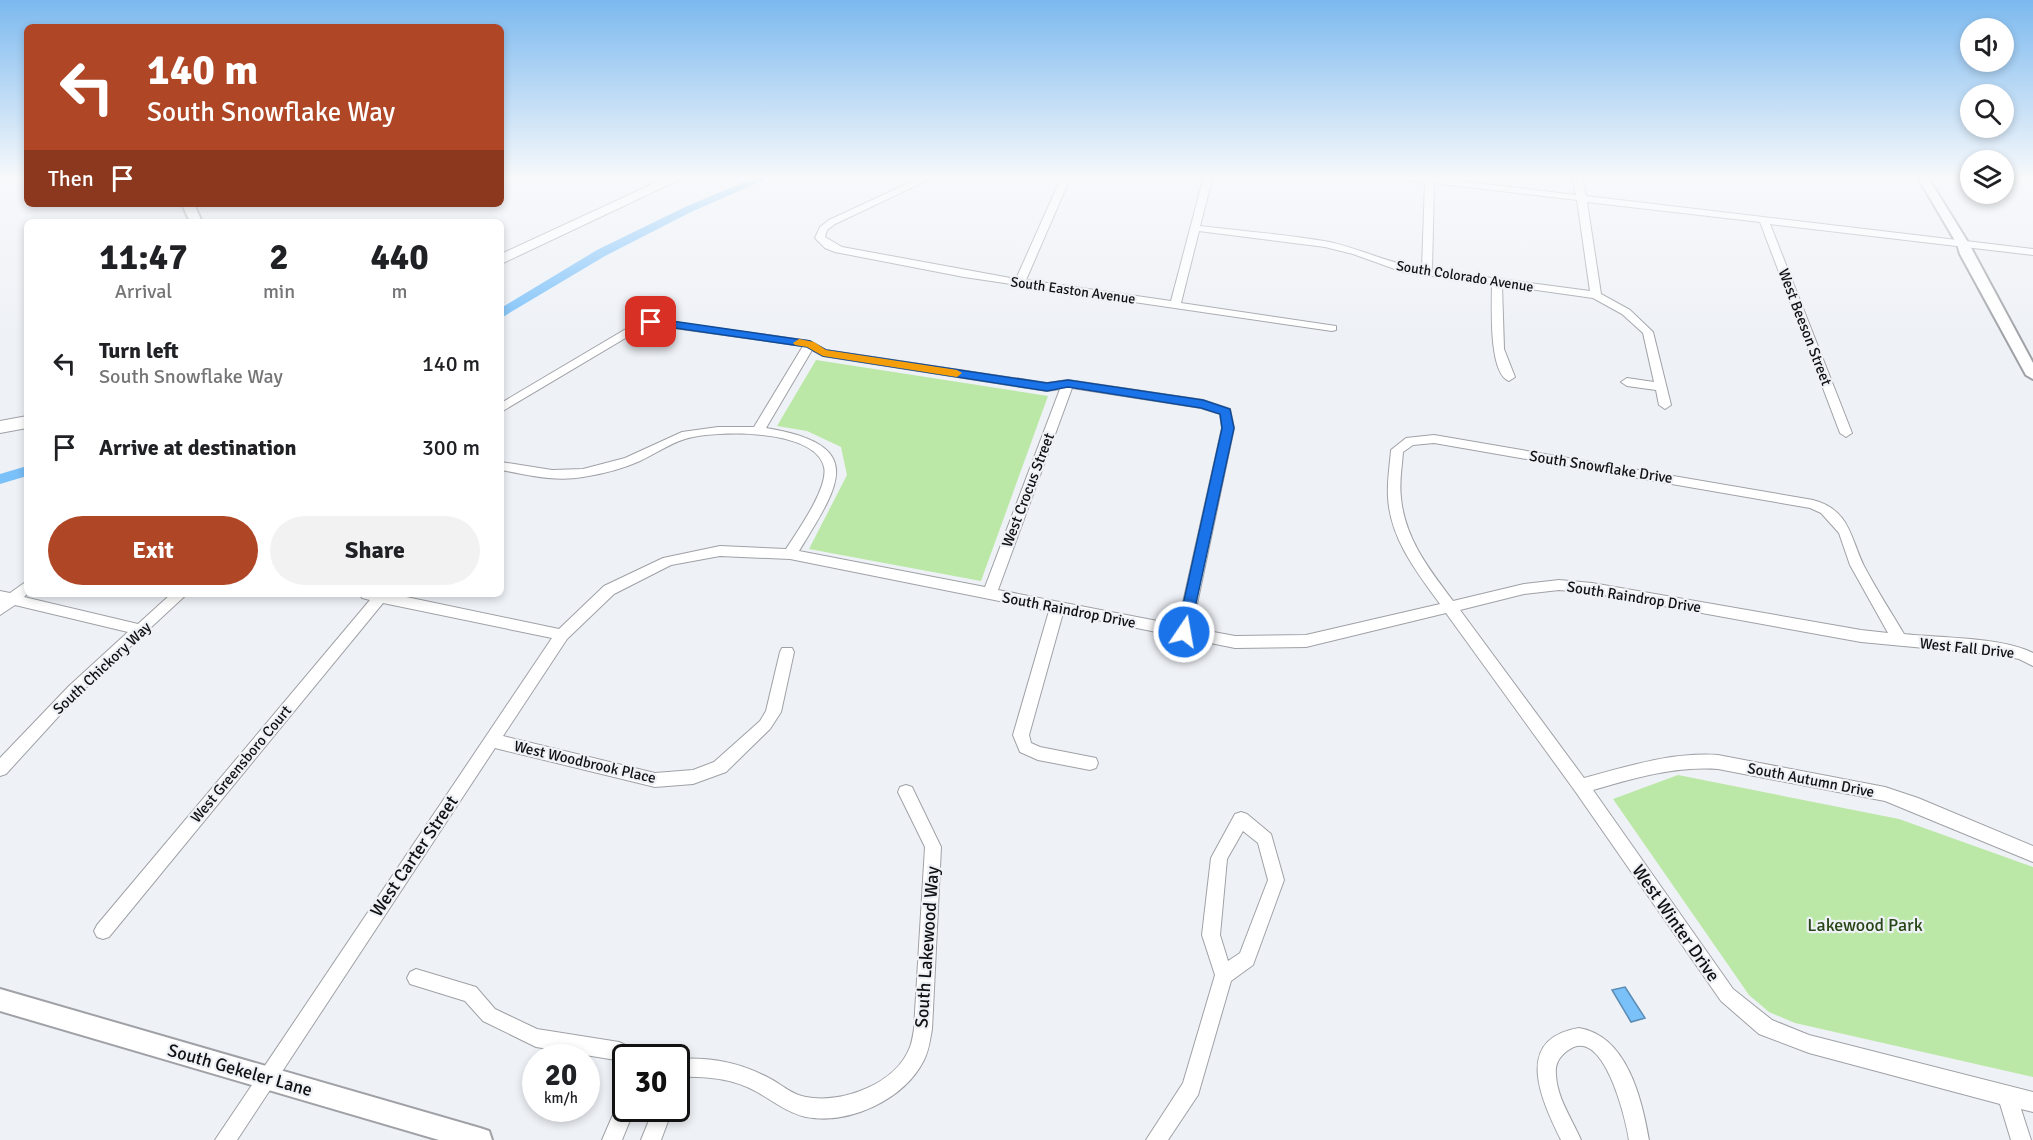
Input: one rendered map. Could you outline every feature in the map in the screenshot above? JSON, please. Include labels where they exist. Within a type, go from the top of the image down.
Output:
[{"type":"main road","points":[[504,259],[567,229]]},
{"type":"main road","points":[[0,427],[24,423]]},
{"type":"street","name":"South Easton Avenue","points":[[823,229],[820,238],[828,246],[839,250],[1020,282],[1332,328]]},
{"type":"street","points":[[1020,282],[1043,229]]},
{"type":"street","points":[[1175,305],[1195,229]]},
{"type":"street","name":"South Colorado Avenue","points":[[1205,229],[1325,244],[1357,252],[1403,269],[1596,295]]},
{"type":"street","points":[[1427,272],[1428,229]]},
{"type":"street","points":[[1586,229],[1596,295],[1626,312],[1648,332],[1665,405]]},
{"type":"street","name":"West Beeson Street","points":[[1768,229],[1846,433]]},
{"type":"street","points":[[1840,229],[2033,252]]},
{"type":"street","points":[[1954,229],[2033,375]]},
{"type":"street","points":[[1497,283],[1498,349],[1509,377]]},
{"type":"street","points":[[504,406],[635,328],[651,322],[810,344],[823,353],[1047,387],[1068,384],[1203,404],[1226,412],[1228,428],[1184,632]]},
{"type":"street","points":[[758,431],[810,344]]},
{"type":"street","points":[[1628,382],[1661,387]]},
{"type":"street","name":"West Crocus Street","points":[[989,595],[1068,384]]},
{"type":"street","points":[[504,466],[553,474],[580,473],[634,459],[681,436],[730,429],[804,439],[825,452],[831,468],[828,484],[790,555]]},
{"type":"street","name":"South Snowflake Drive","points":[[1449,607],[1414,558],[1398,524],[1394,496],[1397,450],[1410,441],[1434,439],[1813,504],[1826,510],[1845,531],[1857,565],[1900,641]]},
{"type":"street","name":"South Raindrop Drive","points":[[562,635],[609,590],[668,561],[720,551],[790,555],[1235,642],[1306,641],[1524,589],[1559,585],[1592,588],[1784,624],[1900,641]]},
{"type":"street","points":[[0,610],[6,598],[24,588]]},
{"type":"street","name":"South Chickory Way","points":[[0,769],[74,690],[177,597]]},
{"type":"street","name":"West Greensboro Court","points":[[103,931],[371,597]]},
{"type":"street","points":[[382,597],[562,635]]},
{"type":"street","points":[[6,598],[141,630]]},
{"type":"street","name":"West Winter Drive","points":[[1449,607],[1581,786],[1727,995],[1766,1027],[1809,1044],[2007,1096]]},
{"type":"street","points":[[1057,608],[1021,735],[1025,747],[1038,753],[1090,763]]},
{"type":"street","name":"West Carter Street","points":[[225,1140],[562,635]]},
{"type":"street","name":"West Fall Drive","points":[[1900,641],[1999,649],[2022,654],[2033,660]]},
{"type":"street","name":"West Woodbrook Place","points":[[491,740],[655,780],[693,777],[720,767],[765,725],[773,712],[787,652]]},
{"type":"street","name":"South Autumn Drive","points":[[1581,786],[1670,761],[1697,759],[1718,762],[1885,794],[1912,803],[2033,854]]},
{"type":"street","name":"South Lakewood Way","points":[[690,1069],[710,1066],[738,1073],[791,1102],[806,1107],[828,1109],[868,1098],[885,1089],[904,1074],[918,1053],[924,1029],[933,847],[906,792]]},
{"type":"street","points":[[1156,1140],[1191,1088],[1224,975],[1211,935],[1219,858],[1241,819],[1265,839],[1276,880],[1247,959],[1224,975]]},
{"type":"street","points":[[416,978],[470,993],[489,1015],[536,1038],[612,1050]]},
{"type":"street","name":"South Gekeler Lane","points":[[0,1000],[480,1140]]},
{"type":"street","points":[[1571,1140],[1552,1098],[1546,1076],[1546,1059],[1564,1039],[1580,1036],[1598,1043],[1617,1070],[1635,1112],[1639,1140]]},
{"type":"street","points":[[2007,1096],[2033,1102]]},
{"type":"street","points":[[2007,1096],[2021,1140]]},
{"type":"street","points":[[612,1140],[620,1122]]},
{"type":"street","points":[[651,1140],[658,1122]]},
{"type":"green space","points":[[816,360],[1048,396],[981,581],[809,549],[847,475],[841,447],[807,431],[777,426]]},
{"type":"green space","name":"Lakewood Park","points":[[1678,775],[1899,819],[2033,867],[2033,1077],[1795,1023],[1769,1012],[1749,995],[1613,799]]},
{"type":"water","points":[[1625,987],[1645,1018],[1631,1022],[1612,990]]},
{"type":"waterway","points":[[504,312],[601,253],[649,229]]},
{"type":"waterway","points":[[0,479],[24,472]]},
{"type":"slow traffic","points":[[799,343],[810,344],[823,353],[957,373]]},
{"type":"route","points":[[651,322],[665,322],[810,344],[823,353],[1047,387],[1068,384],[1203,404],[1226,412],[1228,428],[1184,632]]}]
